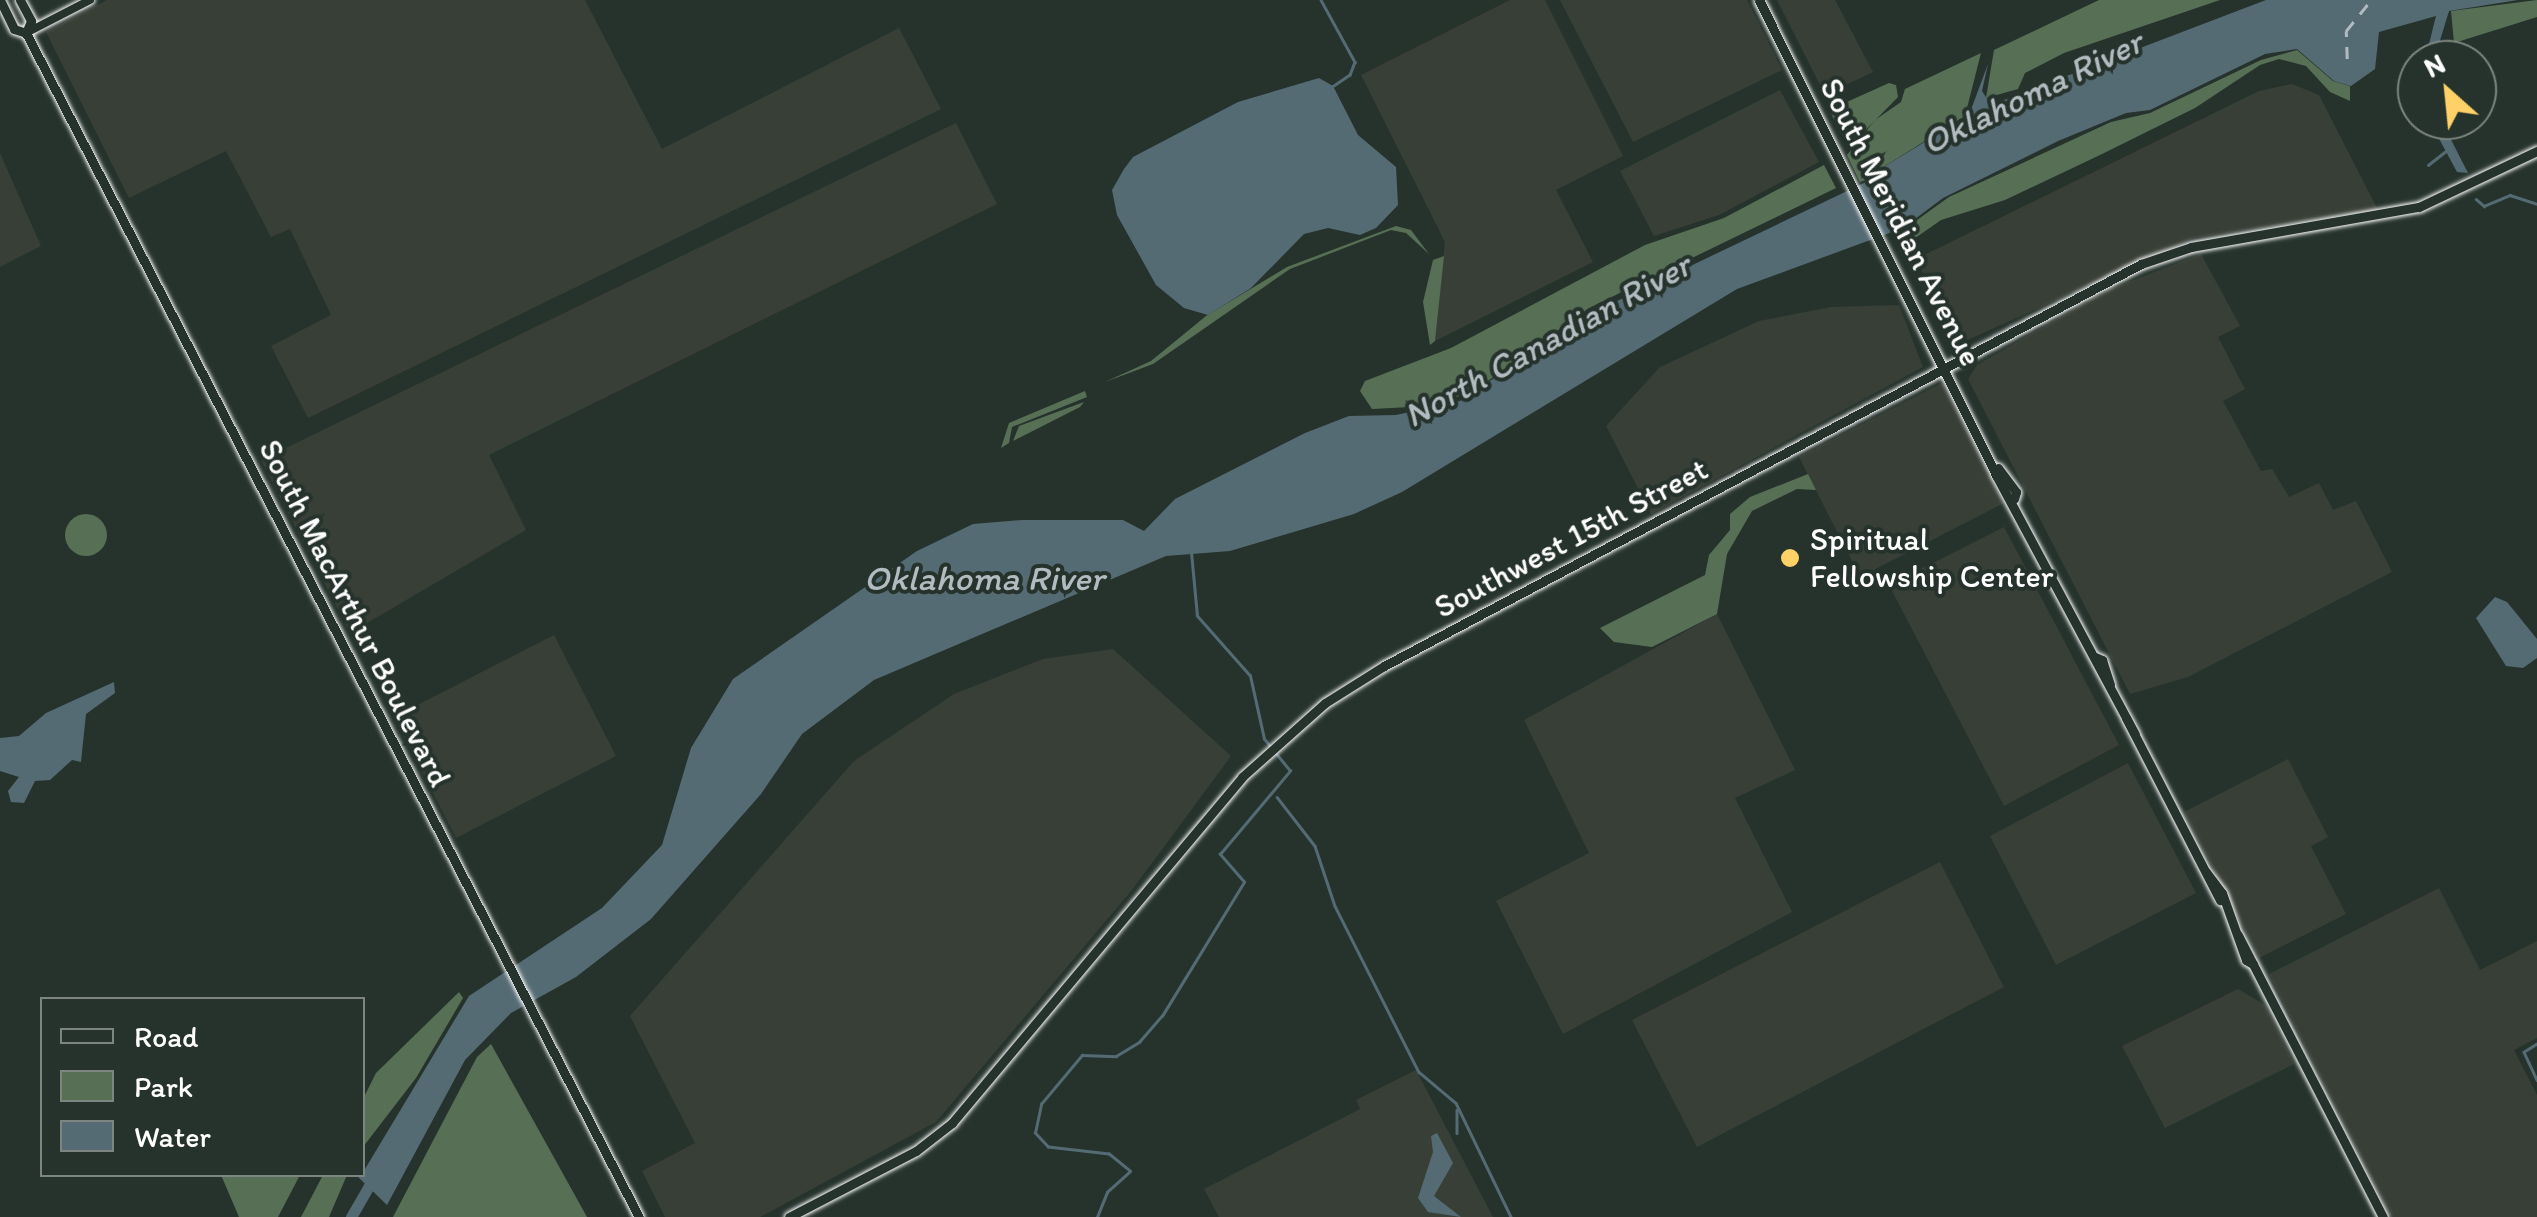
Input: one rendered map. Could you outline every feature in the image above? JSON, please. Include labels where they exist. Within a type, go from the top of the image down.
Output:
[{"type":"main road","name":"South MacArthur Boulevard","points":[[0,0],[14,29],[26,33],[639,1217]]},
{"type":"main road","name":"South MacArthur Boulevard","points":[[20,0],[31,20],[26,33]]},
{"type":"main road","name":"South Meridian Avenue","points":[[1759,0],[2238,935],[2246,960],[2253,964],[2383,1217]]},
{"type":"main road","name":"Southwest 15th Street","points":[[789,1217],[916,1151],[952,1123],[1242,776],[1302,722],[1384,666],[1946,367],[2168,254],[2381,218],[2456,192],[2537,150]]},
{"type":"street","points":[[26,33],[90,0]]},
{"type":"shaded area","points":[[107,0],[585,0],[662,149],[899,28],[941,109],[308,418],[271,346],[331,315],[290,229],[271,237],[226,151],[129,198],[46,32]]},
{"type":"shaded area","points":[[1510,0],[1545,0],[1623,156],[1556,190],[1593,262],[1435,341],[1445,242],[1361,75]]},
{"type":"shaded area","points":[[1560,0],[1747,0],[1782,70],[1633,142]]},
{"type":"shaded area","points":[[1777,0],[1835,0],[1873,72],[1825,95]]},
{"type":"shaded area","points":[[2292,84],[2319,95],[2378,210],[2193,238],[1959,344],[1919,265],[1922,256],[2259,91]]},
{"type":"shaded area","points":[[1780,90],[1819,162],[1719,215],[1654,236],[1620,171]]},
{"type":"shaded area","points":[[956,123],[997,204],[489,455],[526,530],[350,633],[261,460]]},
{"type":"shaded area","points":[[0,153],[41,246],[0,267]]},
{"type":"shaded area","points":[[2201,254],[2240,326],[2218,337],[2245,389],[2223,401],[2261,471],[2272,469],[2289,497],[2319,483],[2333,510],[2356,501],[2392,572],[2188,677],[2130,694],[1968,379],[1977,365],[2108,290]]},
{"type":"shaded area","points":[[1899,305],[1923,367],[1651,514],[1606,426],[1660,367],[1759,321],[1831,307]]},
{"type":"shaded area","points":[[1942,383],[2004,503],[1860,577],[1799,457]]},
{"type":"shaded area","points":[[2004,527],[2119,745],[2004,806],[1889,585]]},
{"type":"shaded area","points":[[1717,614],[1795,770],[1735,798],[1792,912],[1563,1034],[1496,901],[1589,853],[1524,720]]},
{"type":"shaded area","points":[[554,635],[616,756],[456,838],[394,717]]},
{"type":"shaded area","points":[[1113,649],[1231,756],[1132,890],[936,1122],[760,1217],[665,1217],[642,1171],[695,1143],[630,1016],[854,761],[954,694],[1043,659]]},
{"type":"shaded area","points":[[2288,759],[2328,837],[2311,846],[2346,914],[2259,958],[2184,812]]},
{"type":"shaded area","points":[[2128,763],[2196,893],[2056,965],[1990,836]]},
{"type":"shaded area","points":[[1940,862],[2004,987],[1697,1147],[1632,1020]]},
{"type":"shaded area","points":[[2439,888],[2480,970],[2537,941],[2537,1038],[2514,1050],[2537,1095],[2537,1217],[2391,1217],[2269,974]]},
{"type":"shaded area","points":[[2238,989],[2265,1005],[2294,1064],[2165,1128],[2122,1046]]},
{"type":"shaded area","points":[[1416,1070],[1493,1217],[1219,1217],[1204,1189],[1360,1109],[1356,1100]]},
{"type":"green space","points":[[2099,0],[2220,0],[2064,53],[2025,73],[2018,89],[1986,98],[1994,50]]},
{"type":"green space","points":[[2537,0],[2537,17],[2464,40],[2454,40],[2451,11]]},
{"type":"green space","points":[[2297,50],[2333,81],[2350,86],[2350,101],[2330,92],[2306,66],[2279,59],[2260,65],[2195,108],[2100,155],[2005,200],[1941,220],[1911,241],[1913,252],[1906,254],[1906,228],[1949,197],[2111,122],[2150,113],[2261,60]]},
{"type":"green space","points":[[1981,53],[1965,116],[1877,171],[1861,165],[1866,180],[1860,182],[1847,155],[1875,120],[1901,102],[1905,89]]},
{"type":"green space","points":[[1889,83],[1896,85],[1898,97],[1849,147],[1829,110]]},
{"type":"green space","points":[[1824,165],[1836,188],[1589,308],[1474,391],[1430,406],[1372,409],[1360,391],[1365,381],[1451,348],[1645,245],[1724,218]]},
{"type":"green space","points":[[1396,226],[1411,230],[1429,254],[1406,233],[1391,230],[1290,269],[1153,364],[1105,382],[1151,361],[1206,316],[1287,267]]},
{"type":"green space","points":[[1444,256],[1435,341],[1430,345],[1423,302],[1433,260]]},
{"type":"green space","points":[[1085,391],[1087,397],[1012,427],[1009,443],[1001,448],[1009,423]]},
{"type":"green space","points":[[1084,402],[1080,407],[1013,441],[1019,426]]},
{"type":"green space","points":[[1808,474],[1816,490],[1797,489],[1752,511],[1727,554],[1717,614],[1652,647],[1614,642],[1600,628],[1705,575],[1709,555],[1730,530],[1730,514],[1750,497]]},
{"type":"green space","points":[[86,514],[101,520],[107,535],[101,550],[86,556],[71,550],[65,535],[71,520]]},
{"type":"green space","points":[[459,992],[463,998],[416,1078],[365,1144],[365,1095],[376,1073]]},
{"type":"green space","points":[[491,1044],[587,1217],[393,1217],[477,1057]]},
{"type":"green space","points":[[222,1177],[299,1177],[278,1217],[239,1217]]},
{"type":"green space","points":[[322,1177],[346,1177],[329,1217],[301,1217]]},
{"type":"water","name":"Oklahoma River","points":[[2266,0],[2518,0],[2449,11],[2440,40],[2430,40],[2436,16],[2379,32],[2375,69],[2351,86],[2334,81],[2297,49],[2265,54],[2150,110],[2126,113],[2058,141],[1943,198],[1903,228],[1737,289],[1402,492],[1354,514],[1230,551],[1166,556],[874,680],[802,734],[761,794],[651,919],[576,977],[511,1013],[465,1060],[387,1205],[358,1177],[365,1177],[365,1169],[469,996],[602,908],[662,845],[691,748],[733,679],[917,551],[973,524],[1123,520],[1144,531],[1175,499],[1305,433],[1349,416],[1396,415],[1460,401],[1590,314],[1866,182],[1862,165],[1877,171],[1969,115],[1988,64],[1982,91],[1991,105]]},
{"type":"water","points":[[1319,78],[1333,86],[1358,135],[1396,167],[1398,205],[1376,228],[1360,235],[1328,228],[1304,234],[1251,288],[1208,315],[1184,308],[1156,285],[1117,215],[1112,190],[1124,169],[1133,157],[1238,102]]},
{"type":"water","points":[[2440,140],[2451,140],[2468,173],[2457,172]]},
{"type":"water","points":[[2495,597],[2507,602],[2537,639],[2537,658],[2523,668],[2506,666],[2476,618]]},
{"type":"water","points":[[114,682],[115,693],[86,714],[81,762],[72,760],[50,780],[35,781],[24,803],[11,802],[8,791],[19,777],[0,771],[0,738],[19,736],[46,713]]},
{"type":"water","points":[[1437,1133],[1453,1163],[1434,1196],[1461,1217],[1428,1212],[1418,1198],[1433,1152],[1431,1136]]},
{"type":"waterway","points":[[1321,0],[1355,62],[1350,75],[1331,88]]},
{"type":"waterway","points":[[2428,165],[2446,151]]},
{"type":"waterway","points":[[2476,199],[2484,206],[2510,195],[2537,204]]},
{"type":"waterway","points":[[1097,1217],[1107,1192],[1130,1171],[1109,1154],[1048,1147],[1035,1133],[1041,1104],[1082,1055],[1116,1056],[1139,1042],[1162,1016],[1244,882],[1220,854],[1290,771],[1264,739],[1250,676],[1197,616],[1191,553]]},
{"type":"waterway","points":[[1277,797],[1315,846],[1335,906],[1419,1072],[1456,1103],[1511,1217]]},
{"type":"waterway","points":[[2537,1044],[2524,1052],[2537,1080]]},
{"type":"waterway","points":[[1457,1110],[1457,1133]]},
{"type":"waterway","name":"North Canadian River","points":[[351,1217],[374,1177]]},
{"type":"ferry route","points":[[2347,59],[2346,31],[2371,0]]},
{"type":"place","name":"Spiritual Fellowship Center","points":[[1790,558]]}]
